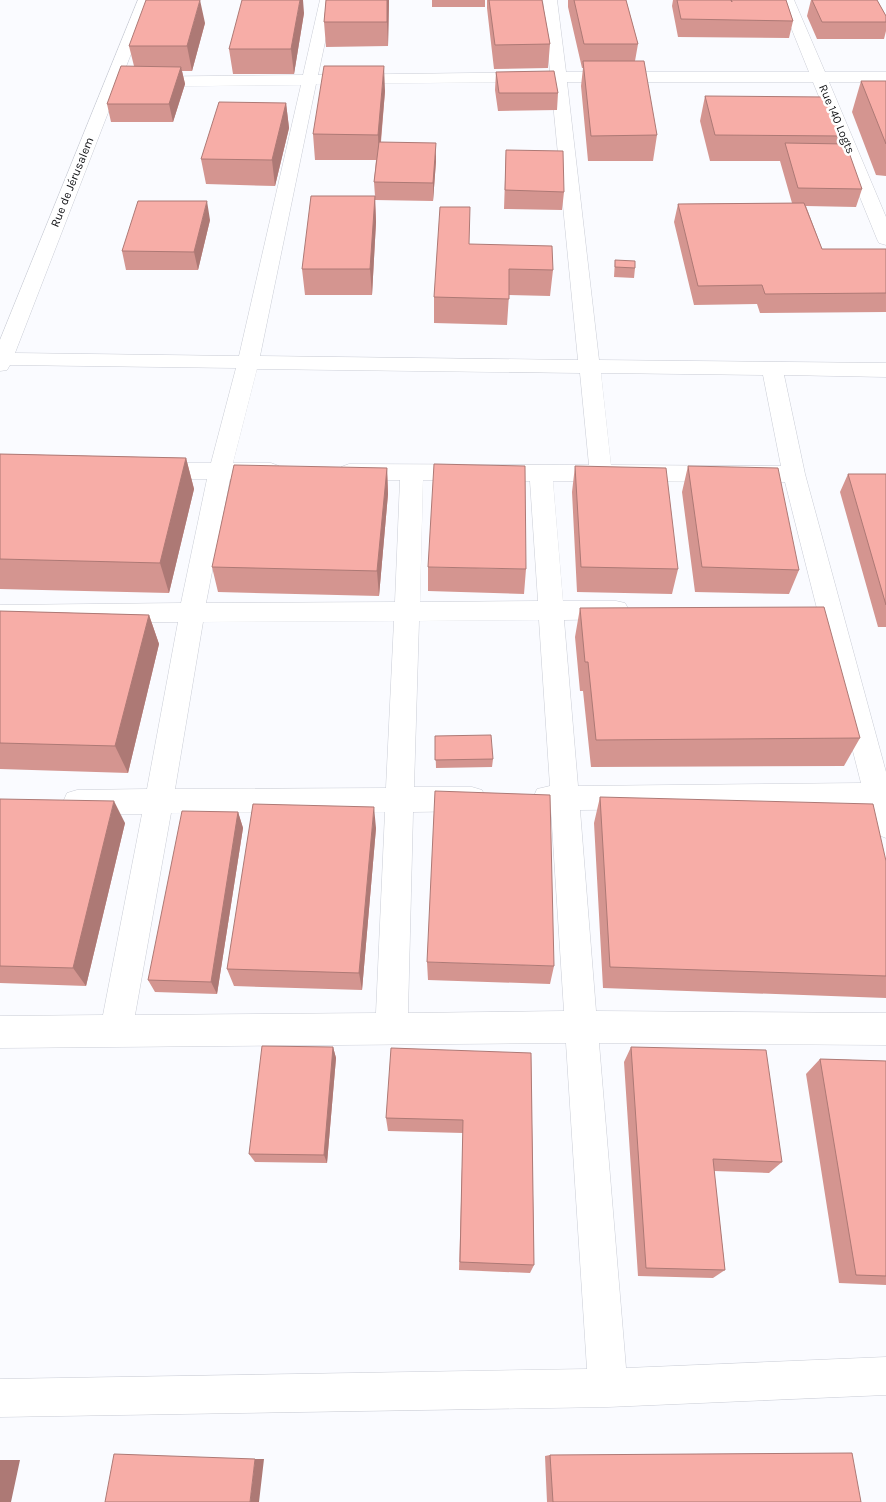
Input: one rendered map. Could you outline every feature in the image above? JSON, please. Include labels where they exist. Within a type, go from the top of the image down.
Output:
[{"type":"street","name":"Rue de Jérusalem","points":[[1,362],[145,0]]},
{"type":"street","points":[[116,1031],[192,613],[220,471],[248,362],[327,0]]},
{"type":"street","points":[[550,0],[601,473]]},
{"type":"street","name":"Rue 140 Logts","points":[[787,0],[886,239]]},
{"type":"street","points":[[112,82],[558,77],[886,77]]},
{"type":"street","points":[[1,362],[248,362],[886,370]]},
{"type":"street","points":[[772,369],[820,612],[886,825]]},
{"type":"street","points":[[130,471],[297,472]]},
{"type":"street","points":[[325,472],[794,474]]},
{"type":"street","points":[[391,1028],[412,472]]},
{"type":"street","points":[[541,472],[608,1388]]},
{"type":"street","points":[[0,614],[407,612],[551,609],[640,610]]},
{"type":"street","points":[[526,798],[878,795]]},
{"type":"street","points":[[50,802],[497,798]]},
{"type":"street","points":[[0,1032],[582,1027],[886,1029]]},
{"type":"street","points":[[0,1398],[608,1388],[886,1376]]},
{"type":"building","points":[[146,0],[200,0],[187,46],[129,46]]},
{"type":"building","points":[[242,0],[300,0],[291,49],[229,49]]},
{"type":"building","points":[[326,0],[387,0],[387,22],[324,22]]},
{"type":"building","points":[[489,0],[542,0],[550,44],[495,45]]},
{"type":"building","points":[[574,0],[626,0],[638,44],[584,44]]},
{"type":"building","points":[[677,0],[786,0],[793,21],[681,19]]},
{"type":"building","points":[[812,0],[877,0],[886,16],[886,22],[822,22]]},
{"type":"building","points":[[583,61],[644,61],[657,135],[591,136]]},
{"type":"building","points":[[121,66],[181,67],[169,104],[107,104]]},
{"type":"building","points":[[324,66],[384,66],[378,135],[313,134]]},
{"type":"building","points":[[554,71],[558,93],[499,93],[496,72]]},
{"type":"building","points":[[861,81],[886,81],[886,144]]},
{"type":"building","points":[[705,96],[826,97],[841,136],[715,135]]},
{"type":"building","points":[[219,102],[286,103],[272,160],[201,159]]},
{"type":"building","points":[[379,142],[436,143],[433,183],[374,182]]},
{"type":"building","points":[[785,143],[846,144],[862,189],[798,188]]},
{"type":"building","points":[[506,150],[563,151],[564,192],[505,190]]},
{"type":"building","points":[[311,196],[375,196],[370,269],[302,269]]},
{"type":"building","points":[[138,201],[207,201],[194,252],[122,251]]},
{"type":"building","points":[[804,203],[822,249],[886,249],[886,293],[765,294],[762,285],[698,286],[678,204]]},
{"type":"building","points":[[440,207],[470,207],[469,244],[552,246],[553,270],[509,269],[509,299],[434,297]]},
{"type":"building","points":[[615,260],[635,261],[635,268],[615,267]]},
{"type":"building","points":[[0,454],[186,458],[160,563],[0,559]]},
{"type":"building","points":[[434,464],[525,466],[526,569],[428,567]]},
{"type":"building","points":[[234,465],[387,468],[377,571],[212,567]]},
{"type":"building","points":[[575,466],[666,468],[678,569],[581,567]]},
{"type":"building","points":[[688,466],[778,468],[799,570],[702,567]]},
{"type":"building","points":[[848,474],[886,474],[886,605]]},
{"type":"building","points":[[824,607],[860,738],[596,740],[588,662],[585,662],[580,608]]},
{"type":"building","points":[[0,611],[149,615],[115,746],[0,743]]},
{"type":"building","points":[[491,735],[493,759],[435,760],[435,736]]},
{"type":"building","points":[[435,791],[550,795],[554,966],[427,962]]},
{"type":"building","points":[[600,797],[873,804],[886,861],[886,976],[610,967]]},
{"type":"building","points":[[0,799],[114,801],[73,968],[0,966]]},
{"type":"building","points":[[253,804],[374,807],[359,973],[227,969]]},
{"type":"building","points":[[182,811],[238,812],[211,982],[148,980]]},
{"type":"building","points":[[262,1046],[333,1047],[324,1155],[249,1154]]},
{"type":"building","points":[[631,1047],[766,1050],[782,1162],[713,1159],[725,1270],[646,1268]]},
{"type":"building","points":[[391,1048],[531,1053],[534,1265],[460,1262],[463,1120],[386,1118]]},
{"type":"building","points":[[820,1059],[886,1061],[886,1276],[856,1275]]},
{"type":"building","points":[[852,1453],[861,1502],[553,1502],[550,1455]]},
{"type":"building","points":[[114,1454],[255,1459],[250,1502],[105,1502]]}]
